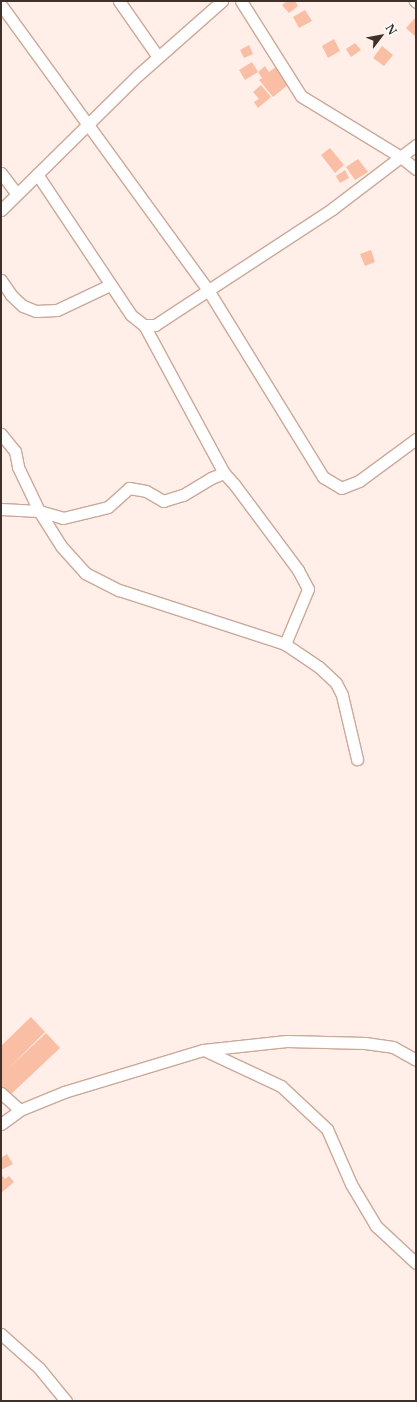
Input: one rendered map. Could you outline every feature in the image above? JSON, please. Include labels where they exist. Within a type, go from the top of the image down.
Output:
[{"type":"street","points":[[119,1],[158,57]]},
{"type":"street","points":[[1,210],[158,57],[222,1]]},
{"type":"street","points":[[242,1],[301,96],[401,157],[416,169]]},
{"type":"street","points":[[1,5],[208,290],[323,477],[330,483],[341,488],[359,481],[416,439]]},
{"type":"street","points":[[144,326],[155,325],[332,209],[416,145]]},
{"type":"street","points":[[1,173],[17,194]]},
{"type":"street","points":[[37,174],[131,315],[144,326],[224,473],[234,484],[298,570],[308,589],[285,644]]},
{"type":"street","points":[[1,280],[11,295],[23,306],[36,311],[57,310],[110,284]]},
{"type":"street","points":[[1,434],[15,452],[18,467],[39,511],[61,546],[85,574],[119,590],[285,644],[320,667],[336,683],[342,695],[357,759]]},
{"type":"street","points":[[1,509],[39,511],[62,518],[108,507],[129,488],[146,491],[163,501],[183,495],[211,478],[224,473]]},
{"type":"street","points":[[1,1124],[20,1110],[64,1092],[203,1050],[287,1041],[365,1043],[393,1047],[416,1060]]},
{"type":"street","points":[[203,1050],[281,1086],[327,1129],[351,1184],[376,1226],[416,1263]]},
{"type":"street","points":[[1,1093],[20,1110]]},
{"type":"street","points":[[1,1334],[39,1368],[66,1401]]},
{"type":"building","points":[[287,1],[295,1],[298,6],[289,13],[282,5]]},
{"type":"building","points":[[305,10],[312,21],[299,28],[293,17]]},
{"type":"building","points":[[416,17],[416,37],[406,28]]},
{"type":"building","points":[[334,39],[340,51],[328,58],[322,46]]},
{"type":"building","points":[[355,43],[361,50],[351,57],[346,49]]},
{"type":"building","points":[[249,45],[253,54],[244,58],[240,50]]},
{"type":"building","points":[[382,46],[393,55],[384,66],[373,58]]},
{"type":"building","points":[[252,62],[258,72],[245,80],[239,70]]},
{"type":"building","points":[[281,63],[294,80],[273,97],[259,80],[262,78],[258,72],[265,66],[269,72]]},
{"type":"building","points":[[261,85],[271,97],[258,108],[254,102],[259,99],[253,92]]},
{"type":"building","points":[[330,148],[344,165],[335,173],[321,155]]},
{"type":"building","points":[[358,159],[368,172],[355,180],[346,167]]},
{"type":"building","points":[[345,170],[349,178],[340,183],[336,176]]},
{"type":"building","points":[[371,250],[375,262],[365,266],[360,254]]},
{"type":"building","points":[[31,1017],[45,1032],[9,1068],[46,1033],[60,1048],[9,1096],[1,1087],[1,1046]]},
{"type":"building","points":[[7,1154],[13,1164],[1,1170],[1,1158]]},
{"type":"building","points":[[1,1174],[5,1179],[9,1176],[14,1182],[1,1193]]}]
